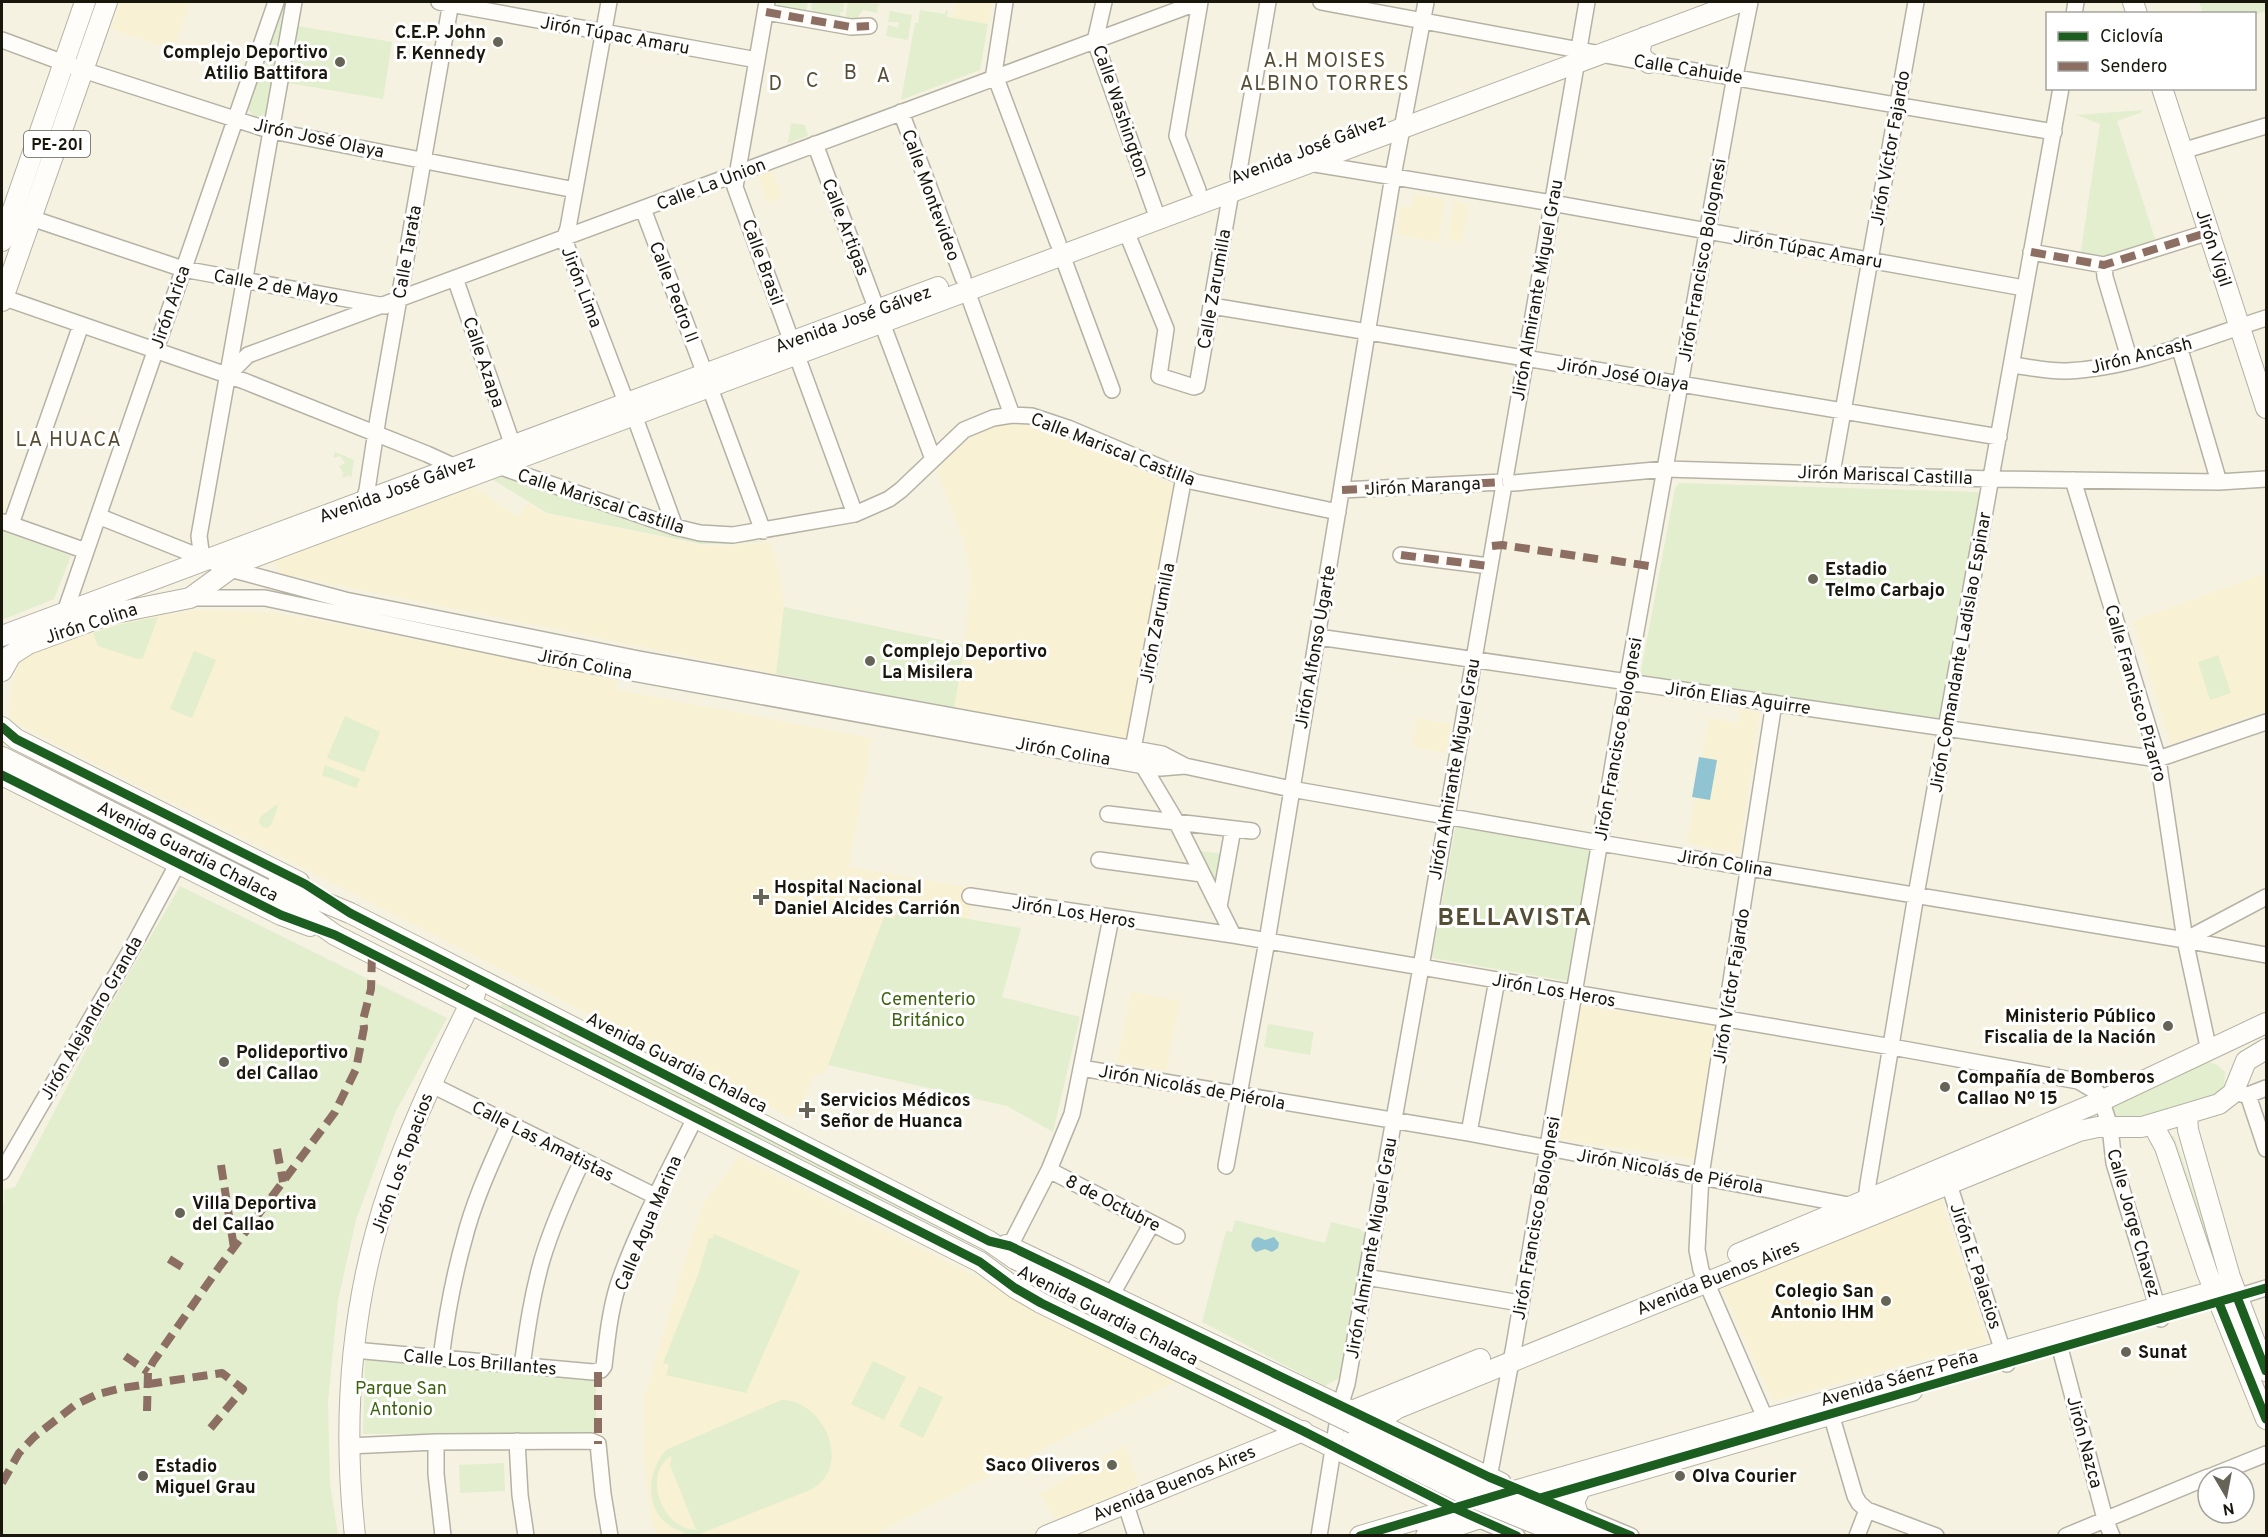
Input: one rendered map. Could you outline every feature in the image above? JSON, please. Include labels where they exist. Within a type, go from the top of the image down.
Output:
[{"type":"main road","name":"PE-20I","points":[[2,241],[7,209],[64,63],[85,2]]},
{"type":"main road","name":"PE-20I","points":[[2,299],[107,2]]},
{"type":"main road","name":"Avenida José Gálvez","points":[[2,636],[207,560],[365,508],[464,472],[513,446],[630,409],[707,381],[1577,56],[1704,2]]},
{"type":"main road","name":"Avenida José Gálvez","points":[[1577,56],[1600,54],[1740,2]]},
{"type":"main road","points":[[1645,37],[1641,42],[1640,50],[1642,58],[1649,63]]},
{"type":"main road","name":"Jirón Vigil","points":[[2163,90],[2266,408]]},
{"type":"main road","name":"Avenida José Gálvez","points":[[1060,249],[1126,231],[1198,190],[1234,184],[1308,163],[1403,121]]},
{"type":"main road","name":"Avenida José Gálvez","points":[[464,472],[498,466],[630,409]]},
{"type":"main road","name":"Avenida José Gálvez","points":[[184,599],[230,569],[365,508]]},
{"type":"main road","points":[[163,576],[158,584],[158,592],[162,596],[184,599]]},
{"type":"main road","name":"Jirón Colina","points":[[2,671],[11,655],[28,644],[110,614],[184,599]]},
{"type":"main road","points":[[2,727],[16,739],[304,884],[350,913]]},
{"type":"main road","name":"Avenida Guardia Chalaca","points":[[2,746],[291,896],[335,935],[980,1262],[1015,1288],[1041,1303],[1478,1519]]},
{"type":"main road","name":"Avenida Guardia Chalaca","points":[[2,757],[291,896],[350,913],[989,1241],[1012,1258],[1471,1497],[1566,1536]]},
{"type":"main road","points":[[2,775],[281,915],[335,935]]},
{"type":"main road","name":"Jirón Los Topacios","points":[[355,1536],[348,1446],[354,1350],[364,1283],[388,1191],[407,1139],[482,981]]},
{"type":"main road","name":"Avenida Buenos Aires","points":[[1947,1176],[2266,1023]]},
{"type":"main road","points":[[2240,1088],[2246,1061],[2266,1049]]},
{"type":"main road","points":[[2209,1051],[2219,1052],[2229,1057],[2236,1065],[2240,1088]]},
{"type":"main road","name":"Avenida Buenos Aires","points":[[1335,1449],[1398,1408],[1512,1354],[1947,1176],[2079,1131],[2153,1125],[2219,1104],[2240,1088]]},
{"type":"main road","points":[[2187,1114],[2188,1130],[2223,1297],[2266,1371]]},
{"type":"main road","points":[[2153,1125],[2170,1159],[2223,1297],[2266,1419]]},
{"type":"main road","name":"Avenida Guardia Chalaca","points":[[1012,1258],[1449,1470],[1599,1536]]},
{"type":"main road","name":"Avenida Guardia Chalaca","points":[[980,1262],[1012,1258],[1112,1294],[1489,1477],[1540,1498]]},
{"type":"main road","name":"Avenida Sáenz Peña","points":[[1359,1536],[1518,1490],[1768,1425],[2159,1313],[2223,1297]]},
{"type":"main road","name":"Avenida Sáenz Peña","points":[[1426,1536],[1768,1425],[1831,1414],[2005,1357],[2060,1348],[2159,1313]]},
{"type":"main road","name":"Avenida Buenos Aires","points":[[1346,1408],[1512,1354]]},
{"type":"main road","name":"Avenida Buenos Aires","points":[[1046,1536],[1303,1431]]},
{"type":"main road","points":[[1578,1514],[1574,1502],[1581,1487]]},
{"type":"street","name":"Jirón Arica","points":[[65,612],[276,2]]},
{"type":"street","points":[[207,560],[201,551],[199,536],[294,2]]},
{"type":"street","name":"Jirón Túpac Amaru","points":[[447,2],[757,60]]},
{"type":"street","name":"Calle Tarata","points":[[365,508],[392,303],[424,160],[447,2]]},
{"type":"street","name":"Jirón Lima","points":[[609,2],[568,228],[564,239],[675,527]]},
{"type":"street","points":[[1005,2],[993,67],[995,77],[1112,390]]},
{"type":"street","name":"Calle Washington","points":[[1104,2],[1095,41],[1156,213]]},
{"type":"street","points":[[1198,190],[1176,136],[1199,2]]},
{"type":"street","name":"Calle La Union","points":[[228,375],[248,356],[1199,2]]},
{"type":"street","name":"Calle Zarumilla","points":[[1126,231],[1166,328],[1160,376],[1197,386],[1268,2]]},
{"type":"street","points":[[1321,2],[1423,21],[1577,56]]},
{"type":"street","name":"Jirón Alfonso Ugarte","points":[[1226,1166],[1267,941],[1393,176],[1426,2]]},
{"type":"street","name":"Jirón Almirante Miguel Grau","points":[[1319,1536],[1335,1449],[1346,1408],[1347,1384],[1587,2]]},
{"type":"street","name":"Jirón Francisco Bolognesi","points":[[1489,1477],[1575,994],[1627,682],[1750,2]]},
{"type":"street","name":"Jirón Víctor Fajardo","points":[[1832,472],[1916,2]]},
{"type":"street","points":[[766,7],[851,27],[869,26]]},
{"type":"street","name":"Calle Brasil","points":[[766,7],[735,187],[855,514]]},
{"type":"street","name":"Jirón José Olaya","points":[[2,40],[83,70],[272,131],[575,190]]},
{"type":"street","name":"Calle Cahuide","points":[[1600,54],[2054,132]]},
{"type":"street","name":"Jirón Comandante Ladislao Espinar","points":[[1863,1210],[1916,895],[2061,90]]},
{"type":"street","name":"Calle Montevideo","points":[[901,112],[1012,415]]},
{"type":"street","points":[[2182,151],[2266,126]]},
{"type":"street","name":"Calle Artigas","points":[[815,144],[933,459]]},
{"type":"street","name":"Jirón Túpac Amaru","points":[[1308,163],[1552,203],[2024,288]]},
{"type":"street","name":"Calle Pedro II","points":[[643,209],[763,531]]},
{"type":"street","name":"Calle 2 de Mayo","points":[[31,218],[183,269],[392,303]]},
{"type":"street","points":[[2031,252],[2104,265],[2209,232]]},
{"type":"street","points":[[2104,265],[2105,277],[2130,361]]},
{"type":"street","name":"Calle Azapa","points":[[455,278],[513,446]]},
{"type":"street","points":[[2,299],[228,375],[376,433],[464,472]]},
{"type":"street","name":"Jirón José Olaya","points":[[1212,306],[1999,437]]},
{"type":"street","name":"Jirón Ancash","points":[[2012,365],[2064,372],[2130,361],[2266,318]]},
{"type":"street","points":[[81,326],[6,523],[86,551]]},
{"type":"street","points":[[2179,346],[2219,483]]},
{"type":"street","name":"Calle Mariscal Castilla","points":[[498,466],[675,527],[700,533],[733,535],[855,514],[889,499],[964,430],[993,418],[1012,415],[1032,416],[1068,428],[1184,477],[1240,492],[1338,512]]},
{"type":"street","name":"Jirón Mariscal Castilla","points":[[1503,482],[1522,483],[1666,469],[2219,483],[2266,479]]},
{"type":"street","name":"Jirón Zarumilla","points":[[1133,749],[1184,477]]},
{"type":"street","name":"Calle Francisco Pizarro","points":[[2073,480],[2158,759],[2186,940],[2209,1051]]},
{"type":"street","name":"Jirón Maranga","points":[[1342,490],[1503,482]]},
{"type":"street","name":"Jirón Colina","points":[[98,516],[230,569],[372,606],[549,642],[698,677]]},
{"type":"street","points":[[1401,555],[1489,566]]},
{"type":"street","name":"Jirón Colina","points":[[184,599],[265,598],[545,657],[698,677],[760,688],[1063,744],[1144,766],[1161,768],[1185,766]]},
{"type":"street","name":"Jirón Elias Aguirre","points":[[1318,637],[2158,759]]},
{"type":"street","name":"Jirón Víctor Fajardo","points":[[1768,1425],[1704,1276],[1697,1250],[1701,1175],[1774,703]]},
{"type":"street","points":[[2158,759],[2266,722]]},
{"type":"street","name":"Jirón Colina","points":[[1063,744],[1133,749],[1162,754],[1185,766],[1291,789],[2266,955]]},
{"type":"street","points":[[1133,749],[1176,821],[1233,935]]},
{"type":"street","points":[[1108,814],[1252,831]]},
{"type":"street","points":[[1219,907],[1233,829]]},
{"type":"street","points":[[1099,860],[1202,874]]},
{"type":"street","name":"Jirón Alejandro Granda","points":[[2,1172],[136,941],[178,862]]},
{"type":"street","name":"Jirón Los Heros","points":[[970,896],[1233,935],[1892,1047],[2078,1081],[2097,1092],[2110,1127]]},
{"type":"street","points":[[2186,940],[2266,897]]},
{"type":"street","points":[[1012,1258],[1072,1114],[1111,918]]},
{"type":"street","points":[[1469,1133],[1497,980]]},
{"type":"street","name":"Jirón Nicolás de Piérola","points":[[1081,1068],[1469,1133],[1701,1175],[1863,1210]]},
{"type":"street","name":"Calle Las Amatistas","points":[[432,1085],[655,1196]]},
{"type":"street","points":[[2266,1089],[2240,1088],[2266,1149]]},
{"type":"street","name":"Calle Agua Marina","points":[[604,1366],[608,1330],[618,1286],[655,1196],[695,1118]]},
{"type":"street","points":[[441,1358],[450,1298],[464,1238],[484,1180],[509,1124]]},
{"type":"street","name":"Calle Jorge Chavez","points":[[2110,1127],[2114,1163],[2159,1313]]},
{"type":"street","points":[[522,1366],[529,1312],[542,1260],[559,1210],[582,1161]]},
{"type":"street","name":"8 de Octubre","points":[[1049,1170],[1177,1236]]},
{"type":"street","name":"Jirón E. Palacios","points":[[1947,1176],[2005,1357]]},
{"type":"street","points":[[1112,1294],[1152,1223]]},
{"type":"street","points":[[1366,1277],[1520,1303]]},
{"type":"street","name":"Avenida Sáenz Peña","points":[[2223,1297],[2266,1288]]},
{"type":"street","name":"Jirón Nazca","points":[[2060,1348],[2105,1519],[2112,1536]]},
{"type":"street","name":"Calle Los Brillantes","points":[[354,1350],[593,1372],[598,1372],[604,1366]]},
{"type":"street","points":[[1831,1414],[1859,1503],[1867,1510],[1936,1536]]},
{"type":"street","points":[[517,1441],[520,1495],[526,1536]]},
{"type":"street","points":[[348,1446],[436,1442],[591,1441],[598,1444],[610,1536]]},
{"type":"street","points":[[436,1442],[436,1474],[443,1536]]},
{"type":"street","points":[[2239,1465],[2266,1454]]},
{"type":"street","points":[[2066,1536],[2196,1482]]},
{"type":"street","name":"Avenida Guardia Chalaca","points":[[1540,1498],[1630,1536]]},
{"type":"street","points":[[1125,1502],[1136,1536]]},
{"type":"street","points":[[1857,1536],[1867,1510]]},
{"type":"street","name":"Avenida Guardia Chalaca","points":[[1478,1519],[1517,1536]]},
{"type":"shaded area","points":[[121,2],[190,2],[173,50],[111,29]]},
{"type":"shaded area","points":[[955,2],[993,2],[988,24],[952,18]]},
{"type":"shaded area","points":[[772,169],[782,197],[767,203],[757,175]]},
{"type":"shaded area","points":[[1414,194],[1445,199],[1438,242],[1397,234],[1401,207],[1412,207]]},
{"type":"shaded area","points":[[1454,201],[1469,204],[1462,242],[1448,240]]},
{"type":"shaded area","points":[[1023,423],[1075,441],[1176,486],[1131,739],[954,708],[965,645],[970,571],[964,542],[937,470],[959,447],[981,431],[999,424]]},
{"type":"shaded area","points":[[475,487],[518,517],[528,503],[547,514],[701,545],[726,546],[770,542],[780,574],[784,607],[776,674],[279,573],[275,561]]},
{"type":"shaded area","points":[[2266,573],[2266,711],[2171,744],[2133,621]]},
{"type":"shaded area","points":[[202,610],[268,612],[311,619],[618,680],[616,687],[618,690],[872,738],[849,867],[972,888],[970,919],[899,907],[894,919],[884,917],[828,1065],[823,1074],[814,1076],[793,1119],[11,720],[9,711],[12,685],[18,665],[24,655],[138,618]]},
{"type":"shaded area","points":[[1740,708],[1760,712],[1739,854],[1687,843],[1709,718],[1738,723]]},
{"type":"shaded area","points":[[1417,718],[1450,724],[1445,753],[1412,747]]},
{"type":"shaded area","points":[[1131,992],[1180,1001],[1166,1071],[1117,1062]]},
{"type":"shaded area","points":[[1578,1005],[1715,1026],[1694,1159],[1558,1139]]},
{"type":"shaded area","points":[[739,1156],[1179,1380],[873,1535],[657,1536],[651,1519],[644,1458],[645,1394],[701,1207]]},
{"type":"shaded area","name":"Colegio San Antonio IHM","points":[[1940,1196],[1987,1342],[1773,1401],[1722,1289],[1779,1261]]},
{"type":"shaded area","name":"Saco Oliveros","points":[[1125,1445],[1139,1484],[1057,1522],[1040,1494]]},
{"type":"green space","points":[[281,2],[289,2],[268,114],[255,117],[246,108]]},
{"type":"green space","points":[[777,2],[808,2],[806,13],[776,6]]},
{"type":"green space","points":[[812,2],[844,2],[843,12],[840,12],[841,19],[815,14],[811,9]]},
{"type":"green space","points":[[848,2],[880,4],[877,8],[878,13],[863,10],[855,21],[845,20]]},
{"type":"green space","points":[[2199,2],[2266,2],[2266,11],[2256,15],[2256,12],[2203,12]]},
{"type":"green space","points":[[920,10],[945,14],[946,10],[948,11],[947,17],[988,24],[980,70],[901,100],[915,23],[918,23]]},
{"type":"green space","points":[[890,11],[912,15],[908,40],[886,36],[888,25],[898,28],[899,22],[888,22]]},
{"type":"green space","name":"Complejo Deportivo Atilio Battifora","points":[[298,26],[392,42],[383,99],[288,83]]},
{"type":"green space","points":[[2142,110],[2142,112],[2117,121],[2157,245],[2104,262],[2080,257],[2100,124],[2076,115]]},
{"type":"green space","points":[[791,123],[805,125],[808,136],[788,143]]},
{"type":"green space","points":[[335,452],[354,460],[351,479],[349,475],[343,478],[344,474],[339,466],[345,463],[340,456],[333,458]]},
{"type":"green space","points":[[495,475],[669,533],[701,541],[766,541],[701,544],[547,513],[492,479],[491,476]]},
{"type":"green space","name":"Estadio Telmo Carbajo","points":[[1679,483],[1980,492],[1983,497],[1940,724],[1640,677],[1675,488]]},
{"type":"green space","points":[[2,531],[71,556],[54,599],[2,620]]},
{"type":"green space","name":"Complejo Deportivo La Misilera","points":[[784,607],[965,645],[954,708],[776,674]]},
{"type":"green space","points":[[158,617],[143,658],[138,659],[98,646],[93,633],[121,624]]},
{"type":"green space","points":[[194,651],[216,660],[192,718],[170,709]]},
{"type":"green space","points":[[2218,655],[2231,693],[2210,700],[2198,662]]},
{"type":"green space","points":[[345,716],[380,732],[364,772],[327,758]]},
{"type":"green space","points":[[325,765],[360,779],[356,788],[322,775]]},
{"type":"green space","points":[[276,805],[278,806],[271,825],[267,828],[261,826],[260,817]]},
{"type":"green space","points":[[1456,824],[1591,847],[1567,981],[1432,958]]},
{"type":"green space","points":[[1200,851],[1224,854],[1216,883]]},
{"type":"green space","name":"Villa Deportiva del Callao","points":[[180,886],[447,1018],[396,1111],[356,1220],[338,1300],[328,1401],[330,1484],[338,1535],[2,1535],[2,1207],[4,1190],[15,1187],[98,1027]]},
{"type":"green space","name":"Cementerio Británico","points":[[898,907],[1021,928],[1002,997],[1080,1017],[1053,1132],[1007,1106],[828,1065],[884,917],[894,919]]},
{"type":"green space","points":[[503,1002],[546,1027],[543,1031],[499,1010]]},
{"type":"green space","points":[[1268,1024],[1314,1032],[1310,1055],[1264,1047]]},
{"type":"green space","points":[[560,1032],[901,1202],[1026,1272],[558,1037]]},
{"type":"green space","points":[[2206,1061],[2218,1065],[2225,1072],[2224,1092],[2124,1125],[2117,1123],[2111,1111],[2113,1103]]},
{"type":"green space","points":[[2168,1135],[2174,1136],[2222,1271],[2215,1273]]},
{"type":"green space","points":[[1235,1220],[1325,1243],[1331,1222],[1360,1229],[1366,1235],[1344,1375],[1325,1386],[1202,1322],[1226,1231],[1232,1232]]},
{"type":"green space","points":[[714,1234],[800,1271],[746,1393],[666,1375],[669,1365],[663,1363],[698,1275],[709,1238],[712,1239]]},
{"type":"green space","name":"Parque San Antonio","points":[[365,1359],[596,1381],[596,1434],[363,1434]]},
{"type":"green space","points":[[873,1361],[906,1377],[884,1420],[851,1404]]},
{"type":"green space","points":[[919,1386],[943,1397],[923,1438],[899,1426]]},
{"type":"green space","points":[[781,1400],[797,1403],[811,1411],[821,1423],[832,1452],[830,1467],[823,1480],[810,1490],[697,1535],[684,1535],[684,1532],[671,1527],[662,1519],[655,1509],[652,1497],[651,1485],[654,1472],[666,1450]],"holes":[[[672,1456],[670,1465],[696,1530],[683,1527],[673,1520],[659,1498],[658,1473],[663,1463]]]},
{"type":"green space","points":[[504,1463],[505,1491],[460,1493],[459,1465]]},
{"type":"water","points":[[1699,757],[1717,760],[1710,800],[1692,797]]},
{"type":"water","points":[[1258,1237],[1265,1240],[1274,1237],[1279,1243],[1278,1248],[1272,1252],[1265,1249],[1256,1252],[1251,1244]]},
{"type":"marked path","points":[[766,12],[851,27],[869,26]]},
{"type":"marked path","points":[[2031,252],[2104,265],[2209,232]]},
{"type":"marked path","points":[[1342,490],[1503,482]]},
{"type":"marked path","points":[[1492,546],[1502,545],[1604,560]]},
{"type":"marked path","points":[[1401,555],[1489,566]]},
{"type":"marked path","points":[[1611,560],[1649,566]]},
{"type":"marked path","points":[[147,1411],[148,1372],[153,1362],[220,1266],[335,1112],[356,1069],[364,1028],[363,1020],[371,989],[372,954]]},
{"type":"marked path","points":[[277,1149],[283,1182]]},
{"type":"marked path","points":[[221,1165],[234,1248]]},
{"type":"marked path","points":[[169,1259],[182,1267]]},
{"type":"marked path","points":[[125,1356],[148,1372]]},
{"type":"marked path","points":[[598,1372],[598,1444]]},
{"type":"marked path","points":[[2,1483],[19,1453],[34,1437],[75,1405],[98,1394],[122,1388],[222,1373],[243,1389],[209,1430]]},
{"type":"cycle path","points":[[2,727],[16,739],[305,884],[350,913],[989,1241],[1010,1246],[1489,1477],[1631,1536]]},
{"type":"cycle path","points":[[2,775],[281,915],[335,935],[980,1262],[1015,1288],[1041,1303],[1303,1431],[1454,1508],[1517,1536]]},
{"type":"cycle path","points":[[1540,1498],[2266,1288]]},
{"type":"cycle path","points":[[2237,1297],[2266,1371]]},
{"type":"cycle path","points":[[2219,1303],[2266,1419]]},
{"type":"cycle path","points":[[1360,1536],[1518,1489]]},
{"type":"place","name":"C.E.P. John F. Kennedy","points":[[498,42]]},
{"type":"place","name":"Complejo Deportivo Atilio Battifora","points":[[340,62]]},
{"type":"place","name":"Estadio Telmo Carbajo","points":[[1813,579]]},
{"type":"place","name":"Complejo Deportivo La Misilera","points":[[870,661]]},
{"type":"place","name":"Hospital Nacional Daniel Alcides Carrión","points":[[761,897]]},
{"type":"place","name":"Ministerio Público Fiscalia de la Nación","points":[[2168,1026]]},
{"type":"place","name":"Polideportivo del Callao","points":[[224,1062]]},
{"type":"place","name":"Compañía de Bomberos Callao Nº 15","points":[[1945,1087]]},
{"type":"place","name":"Servicios Médicos Señor de Huanca","points":[[807,1110]]},
{"type":"place","name":"Villa Deportiva del Callao","points":[[180,1213]]},
{"type":"place","name":"Colegio San Antonio IHM","points":[[1886,1301]]},
{"type":"place","name":"Sunat","points":[[2126,1352]]},
{"type":"place","name":"Saco Oliveros","points":[[1112,1465]]},
{"type":"place","name":"Estadio Miguel Grau","points":[[143,1476]]},
{"type":"place","name":"Olva Courier","points":[[1680,1476]]},
{"type":"district","name":"B","points":[[851,72]]},
{"type":"district","name":"A.H MOISES ALBINO TORRES","points":[[1325,72]]},
{"type":"district","name":"A","points":[[884,75]]},
{"type":"district","name":"C","points":[[813,80]]},
{"type":"district","name":"D","points":[[776,83]]},
{"type":"district","name":"LA HUACA","points":[[69,439]]},
{"type":"district","name":"BELLAVISTA","points":[[1515,917]]}]
